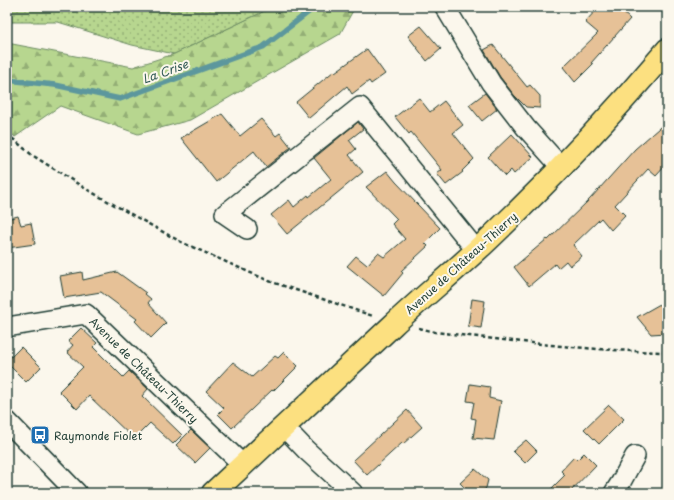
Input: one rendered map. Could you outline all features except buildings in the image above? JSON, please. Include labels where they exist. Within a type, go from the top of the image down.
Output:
[{"type":"main road","name":"Avenue de Château-Thierry","points":[[213,493],[394,324],[477,251],[562,168],[611,115],[667,50]]},
{"type":"street","points":[[445,7],[491,83],[526,128],[562,168]]},
{"type":"street","points":[[247,229],[225,214],[360,107],[477,251]]},
{"type":"street","name":"Avenue de Château-Thierry","points":[[7,327],[86,314],[243,465]]},
{"type":"street","points":[[7,421],[77,493]]},
{"type":"street","points":[[284,427],[306,450],[353,493]]},
{"type":"street","points":[[614,493],[635,456]]},
{"type":"path","points":[[7,134],[32,155],[86,190],[181,242],[269,281],[394,324],[436,332],[576,348],[628,352],[667,352]]},
{"type":"green space","points":[[7,7],[273,7],[174,54],[132,45],[58,22],[7,22]]},
{"type":"green space","points":[[273,7],[355,7],[340,34],[190,120],[138,134],[60,106],[15,137],[7,130],[7,43],[133,67],[174,54]]},
{"type":"waterway","name":"La Crise","points":[[7,80],[55,85],[120,99],[263,47],[315,7]]},
{"type":"place","name":"Raymonde Fiolet","points":[[40,435]]}]
